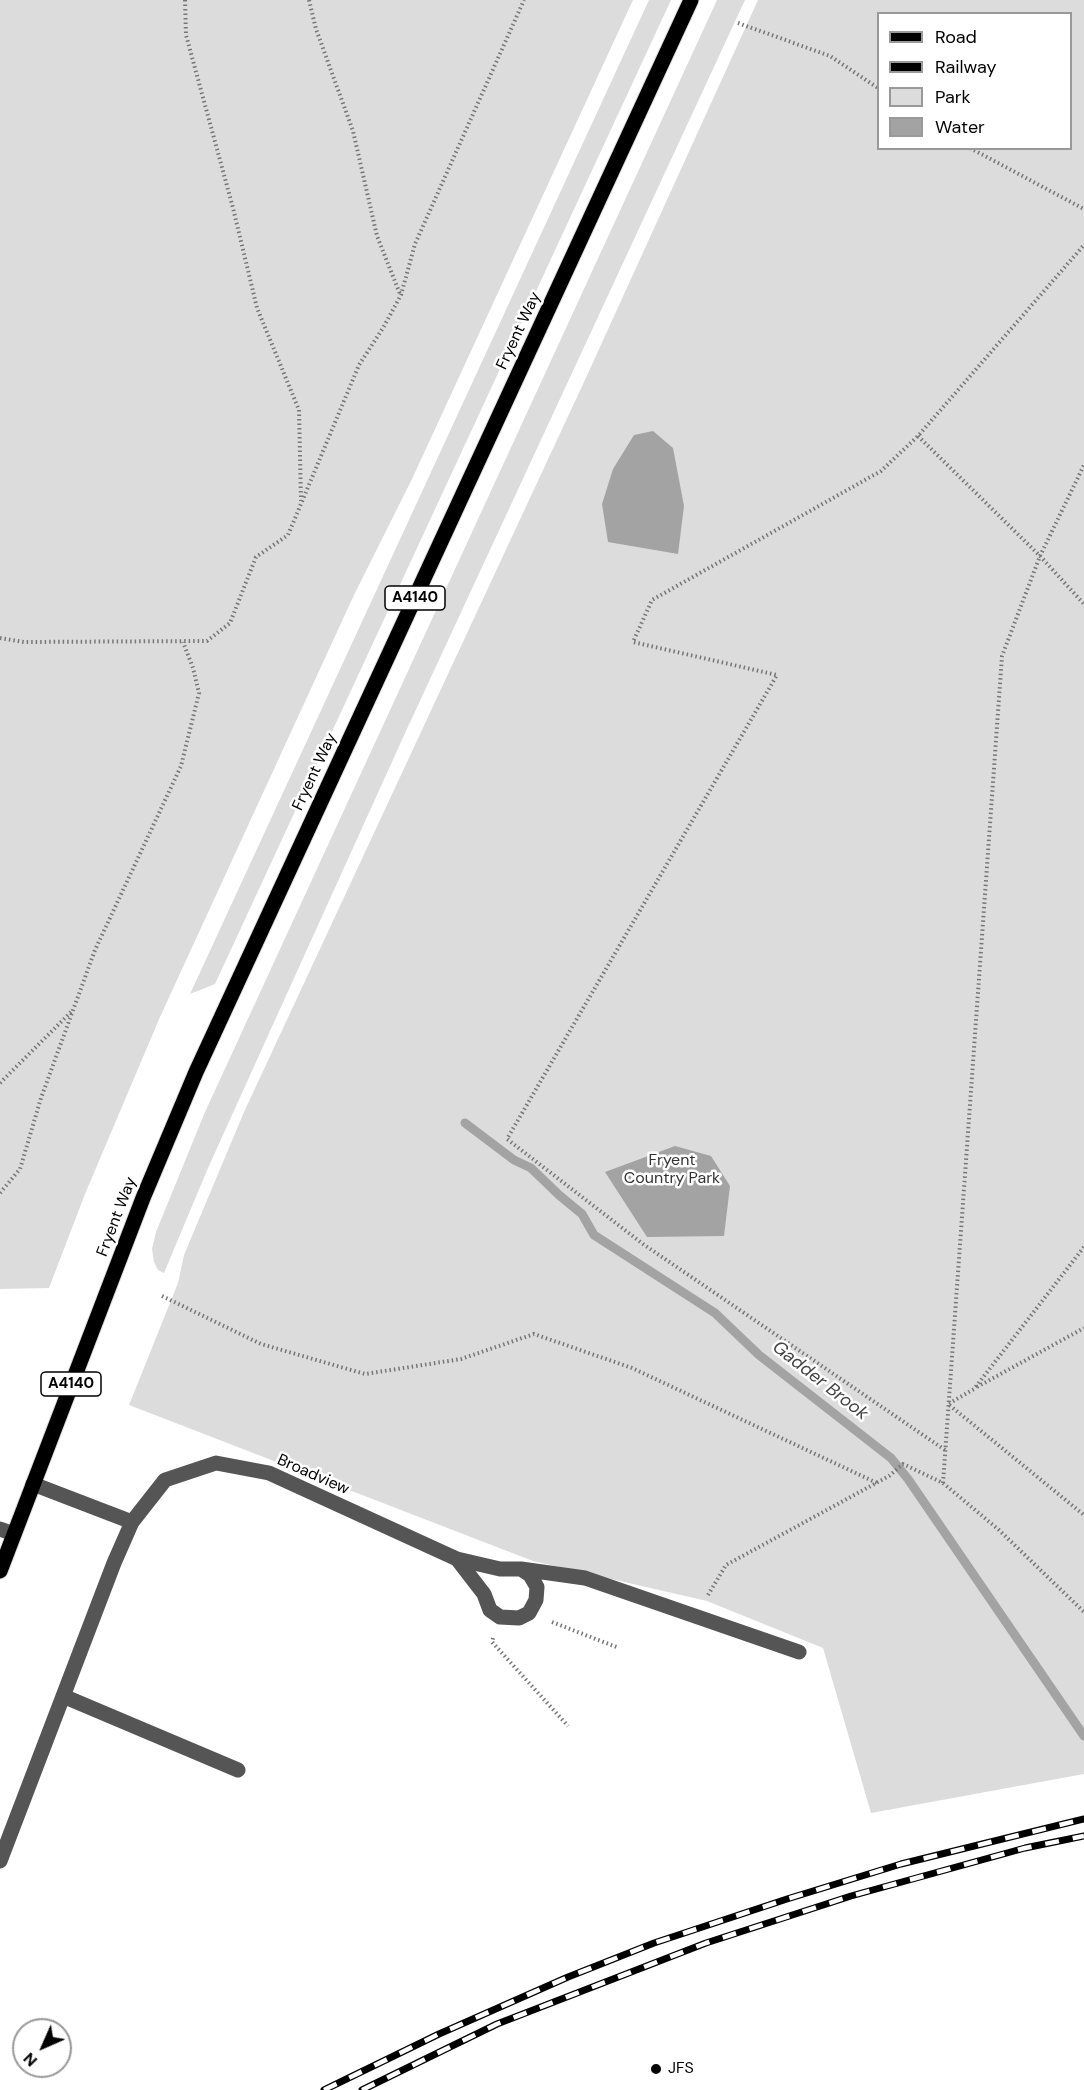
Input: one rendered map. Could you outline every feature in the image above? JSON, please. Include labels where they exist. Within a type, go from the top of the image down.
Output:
[{"type":"main road","name":"Fryent Way","points":[[0,1571],[7,1531],[33,1484],[143,1198],[196,1072],[691,0]]},
{"type":"street","name":"Broadview","points":[[0,1861],[114,1563],[132,1522],[165,1480],[216,1463],[268,1473],[457,1559],[500,1569],[521,1569],[585,1578],[799,1652]]},
{"type":"street","points":[[33,1484],[132,1522]]},
{"type":"street","name":"Broadview","points":[[457,1559],[484,1594],[490,1610],[500,1617]]},
{"type":"street","points":[[500,1617],[519,1618],[529,1613],[536,1600],[537,1587],[530,1575],[521,1569]]},
{"type":"street","points":[[63,1696],[238,1770]]},
{"type":"path","points":[[185,0],[186,35],[233,208],[257,308],[299,410],[301,502]]},
{"type":"path","points":[[309,0],[316,29],[353,131],[377,236],[401,296]]},
{"type":"path","points":[[0,638],[24,642],[207,641],[230,623],[256,557],[288,535],[359,365],[401,296],[415,243],[524,0]]},
{"type":"path","points":[[738,23],[830,56],[877,87]]},
{"type":"path","points":[[974,150],[1084,209]]},
{"type":"path","points":[[945,1450],[643,1244],[507,1139],[777,675],[633,642],[652,600],[880,471],[918,436],[1084,245]]},
{"type":"path","points":[[918,436],[1040,556],[1084,604]]},
{"type":"path","points":[[943,1483],[1002,656],[1040,556],[1084,465]]},
{"type":"path","points":[[0,1193],[20,1169],[41,1098],[95,950],[181,766],[198,693],[193,668],[183,642]]},
{"type":"path","points":[[0,1083],[74,1009]]},
{"type":"path","points":[[974,1389],[1084,1247]]},
{"type":"path","points":[[162,1296],[261,1344],[366,1374],[461,1359],[534,1334],[632,1368],[877,1483]]},
{"type":"path","points":[[948,1404],[1084,1328]]},
{"type":"path","points":[[948,1404],[1084,1515]]},
{"type":"path","points":[[695,1616],[726,1565],[877,1483],[903,1464],[943,1483],[999,1530],[1084,1612]]},
{"type":"path","points":[[529,1613],[620,1648]]},
{"type":"path","points":[[500,1617],[492,1642],[568,1726]]},
{"type":"green space","points":[[0,0],[633,0],[412,479],[354,595],[160,1017],[85,1194],[49,1288],[0,1289]]},
{"type":"green space","points":[[649,0],[671,0],[215,984],[190,994]]},
{"type":"green space","points":[[717,0],[745,0],[406,731],[208,1168],[164,1273],[158,1270],[154,1262],[152,1249],[156,1232],[205,1112]]},
{"type":"green space","name":"Fryent Country Park","points":[[758,0],[1084,0],[1084,1774],[871,1813],[823,1648],[707,1601],[533,1561],[129,1405],[178,1283],[184,1255],[244,1112],[584,382]]},
{"type":"water","points":[[653,431],[673,448],[684,506],[678,554],[608,542],[602,504],[613,469],[634,435]]},
{"type":"water","points":[[675,1146],[711,1156],[730,1186],[724,1236],[647,1237],[605,1172]]},
{"type":"waterway","name":"Gadder Brook","points":[[465,1123],[514,1160],[531,1168],[582,1214],[594,1235],[715,1313],[759,1355],[891,1458],[908,1479],[1084,1736]]},
{"type":"railway","points":[[324,2090],[439,2034],[568,1977],[654,1943],[901,1864],[1084,1819]]},
{"type":"railway","points":[[362,2090],[497,2024],[706,1943],[851,1896],[1025,1848],[1084,1836]]},
{"type":"place","name":"JFS","points":[[656,2069]]}]
